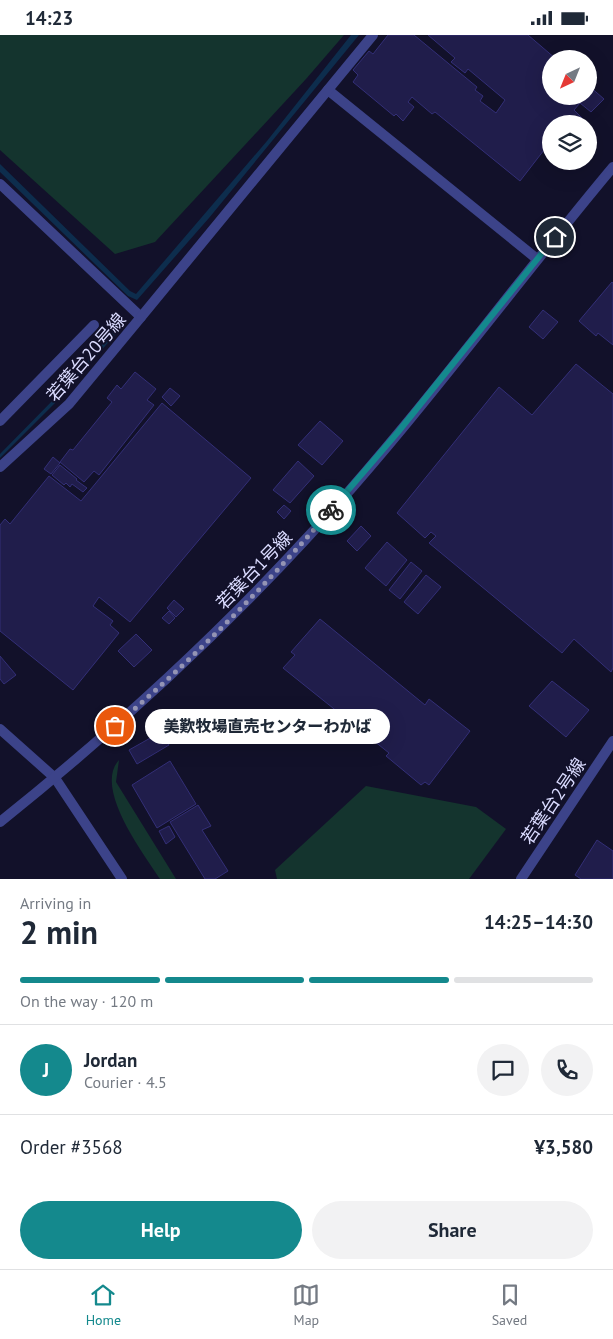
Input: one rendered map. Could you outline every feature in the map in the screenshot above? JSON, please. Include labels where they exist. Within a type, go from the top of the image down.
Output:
[{"type":"street","points":[[141,317],[373,35]]},
{"type":"street","points":[[328,90],[537,259]]},
{"type":"street","name":"若葉台1号線","points":[[0,823],[160,688],[229,620],[300,545],[404,424],[613,167]]},
{"type":"street","name":"若葉台20号線","points":[[0,185],[141,317],[69,404],[0,467]]},
{"type":"street","points":[[0,421],[94,325]]},
{"type":"street","points":[[0,729],[55,778],[122,879]]},
{"type":"street","name":"若葉台2号線","points":[[521,879],[613,741]]},
{"type":"green space","points":[[0,35],[344,35],[306,79],[155,242],[115,254],[0,150]]},
{"type":"green space","points":[[119,760],[116,782],[176,879],[160,879],[124,821],[116,803],[112,787],[113,772]]},
{"type":"green space","points":[[366,786],[476,807],[506,829],[469,879],[277,879],[275,870]]},
{"type":"water","points":[[351,35],[359,35],[209,218],[137,300],[128,296],[0,172],[0,164],[130,291],[136,294],[267,141]]},
{"type":"water","points":[[118,326],[120,329],[57,401],[0,458],[0,454],[57,396]]},
{"type":"building","points":[[388,35],[414,35],[477,87],[475,90],[483,96],[480,101],[496,113],[505,100],[468,69],[465,73],[451,62],[455,58],[428,35],[528,35],[546,50],[542,50],[542,105],[578,105],[574,110],[579,115],[542,115],[542,153],[520,181],[435,112],[432,114],[412,97],[408,102],[414,107],[403,121],[396,114],[394,116],[353,82],[358,75],[353,70],[369,51],[373,54]]},
{"type":"building","points":[[598,94],[604,99],[598,105]]},
{"type":"building","points":[[582,105],[598,105],[591,112]]},
{"type":"building","points":[[612,282],[613,345],[598,333],[596,336],[579,321]]},
{"type":"building","points":[[543,310],[558,322],[543,339],[529,327]]},
{"type":"building","points":[[576,364],[613,394],[613,668],[611,672],[574,639],[562,653],[429,543],[436,536],[431,532],[425,538],[397,513],[499,387],[532,415]]},
{"type":"building","points":[[135,372],[156,389],[147,400],[154,405],[99,475],[94,471],[84,482],[60,462],[70,449],[73,450],[112,402],[107,398],[117,385],[121,389]]},
{"type":"building","points":[[170,388],[180,396],[171,406],[162,397]]},
{"type":"building","points":[[162,403],[251,478],[130,622],[99,597],[93,606],[113,621],[110,625],[119,633],[73,690],[0,631],[0,525],[5,519],[10,524],[49,476],[81,501]]},
{"type":"building","points":[[320,421],[343,441],[322,465],[298,445]]},
{"type":"building","points":[[53,457],[60,463],[51,474],[44,469]]},
{"type":"building","points":[[298,461],[314,476],[290,503],[273,490]]},
{"type":"building","points":[[60,465],[87,488],[83,492],[72,484],[70,487],[66,483],[64,485],[52,475]]},
{"type":"building","points":[[284,505],[291,511],[284,519],[277,512]]},
{"type":"building","points":[[361,526],[371,536],[357,551],[347,541]]},
{"type":"building","points":[[387,542],[407,560],[386,586],[365,568]]},
{"type":"building","points":[[411,562],[422,571],[400,599],[389,590]]},
{"type":"building","points":[[426,575],[441,587],[418,614],[404,602]]},
{"type":"building","points":[[174,600],[184,609],[176,617],[167,608]]},
{"type":"building","points":[[169,611],[175,618],[169,624],[162,618]]},
{"type":"building","points":[[320,619],[425,705],[429,699],[470,731],[429,785],[425,782],[421,785],[386,756],[389,753],[283,668],[295,655],[291,652]]},
{"type":"building","points":[[136,634],[152,650],[134,667],[118,651]]},
{"type":"building","points":[[0,656],[16,675],[4,684],[0,679]]},
{"type":"building","points":[[552,681],[589,710],[566,737],[529,706]]},
{"type":"building","points":[[161,732],[169,745],[137,764],[129,750]]},
{"type":"building","points":[[170,761],[196,804],[157,828],[132,785]]},
{"type":"building","points":[[198,805],[211,826],[202,830],[228,871],[215,879],[205,879],[170,822]]},
{"type":"building","points":[[169,826],[175,837],[166,844],[159,831]]},
{"type":"building","points":[[597,840],[613,851],[613,879],[581,879],[575,875]]},
{"type":"way so far","points":[[115,726],[160,688],[229,620],[331,510]]},
{"type":"place","name":"美歎牧場直売センターわかば","points":[[115,726]]},
{"type":"route","points":[[331,510],[398,432],[555,237]]}]
